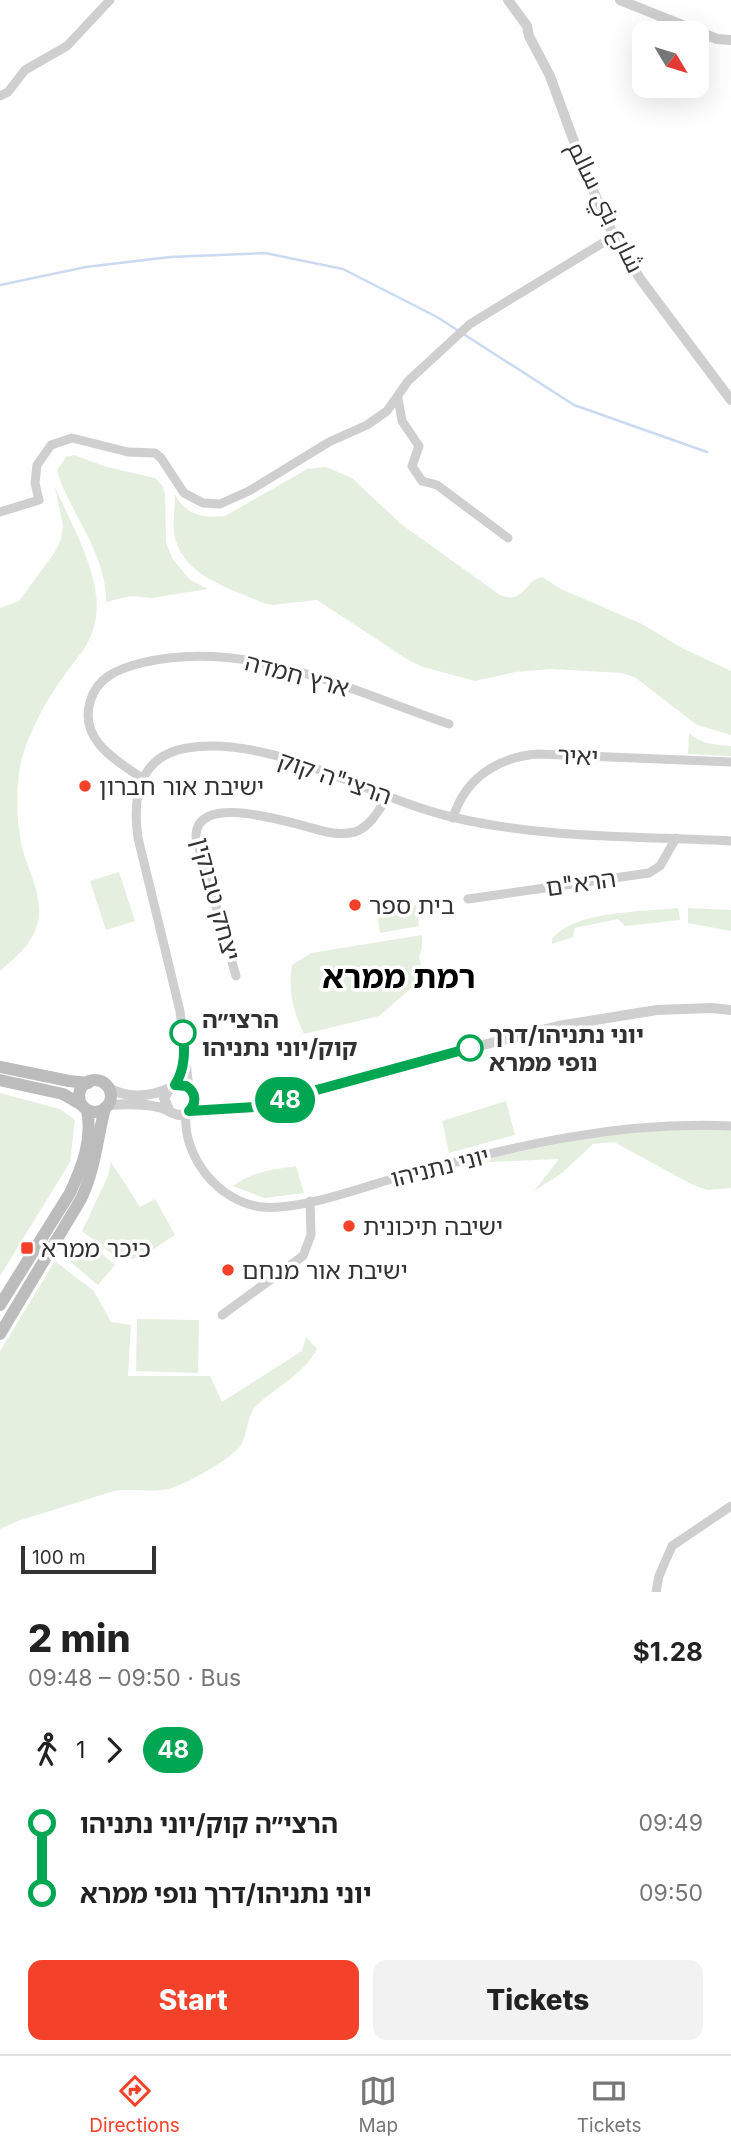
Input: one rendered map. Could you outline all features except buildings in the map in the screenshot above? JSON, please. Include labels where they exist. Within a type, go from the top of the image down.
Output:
[{"type":"main road","points":[[0,1067],[69,1081],[98,1081],[107,1087],[111,1096],[89,1183],[0,1334]]},
{"type":"main road","points":[[0,1080],[64,1094],[97,1112],[107,1107]]},
{"type":"main road","points":[[0,1305],[5,1288],[69,1193],[83,1161],[89,1133],[79,1095],[88,1083]]},
{"type":"street","points":[[0,96],[8,92],[25,71],[67,46],[110,0]]},
{"type":"street","points":[[499,0],[529,36]]},
{"type":"street","points":[[508,0],[527,26],[529,36]]},
{"type":"street","points":[[620,0],[718,40],[731,40]]},
{"type":"street","name":"شارع بني سالم","points":[[529,36],[550,76],[587,177],[614,236],[667,317],[731,400]]},
{"type":"street","points":[[0,512],[39,500],[35,483],[37,465],[51,445],[72,438],[128,452],[155,453],[184,494],[203,503],[220,504],[249,491],[328,442],[368,425],[387,411],[408,381],[470,324],[614,236]]},
{"type":"street","points":[[398,398],[402,421],[419,446],[412,466],[422,481],[438,485],[508,538]]},
{"type":"street","name":"ארץ חמדה","points":[[142,779],[101,748],[90,730],[88,708],[104,678],[115,671],[155,660],[224,657],[271,664],[317,677],[449,724]]},
{"type":"street","name":"הרצי\"ה קוק","points":[[142,779],[154,765],[174,752],[186,748],[228,747],[282,759],[453,818],[555,834],[731,841]]},
{"type":"street","name":"יאיר","points":[[453,818],[457,806],[476,779],[488,769],[515,757],[538,754],[731,762]]},
{"type":"street","points":[[142,779],[135,812],[138,838],[180,1011],[191,1090],[195,1101],[188,1112],[187,1133]]},
{"type":"street","name":"יצחק טבנקין","points":[[236,976],[196,837],[196,827],[200,822],[215,815],[252,813],[329,833],[347,834],[362,829],[369,823],[387,797]]},
{"type":"street","name":"הרא\"ם","points":[[468,899],[649,873],[666,860],[676,838]]},
{"type":"street","points":[[107,1107],[157,1106],[171,1112],[242,1109],[527,1033],[627,1015],[681,1009],[731,1010]]},
{"type":"street","points":[[681,1009],[731,1017]]},
{"type":"street","points":[[185,1052],[181,1075],[164,1098],[187,1133]]},
{"type":"street","points":[[107,1087],[127,1095],[152,1094],[173,1086],[191,1090],[206,1102],[242,1109]]},
{"type":"street","name":"יוני נתניהו","points":[[187,1133],[191,1151],[205,1172],[224,1192],[261,1207],[276,1208],[473,1158],[600,1131],[672,1125],[731,1126]]},
{"type":"street","points":[[222,1315],[303,1256],[311,1235],[310,1201]]},
{"type":"street","points":[[656,1592],[659,1576],[672,1546],[731,1506]]},
{"type":"green space","points":[[74,455],[107,467],[155,478],[162,485],[165,494],[166,542],[172,558],[190,580],[208,589],[152,598],[130,596],[106,602],[104,578],[96,554],[57,470],[66,457]]},
{"type":"green space","points":[[326,467],[352,478],[401,524],[500,595],[519,595],[536,579],[542,577],[561,589],[642,624],[684,649],[731,671],[731,735],[697,725],[636,678],[622,673],[551,669],[515,672],[475,681],[423,667],[317,600],[272,605],[263,603],[210,580],[188,562],[180,551],[174,533],[175,494],[189,511],[202,516],[225,516],[307,469]]},
{"type":"green space","points":[[55,487],[90,568],[97,601],[96,617],[88,641],[36,721],[21,762],[17,808],[21,843],[38,898],[38,920],[28,943],[0,971],[0,608],[19,601],[55,552],[61,539],[63,526]]},
{"type":"green space","points":[[689,733],[703,742],[731,746],[731,756],[688,754]]},
{"type":"green space","points":[[119,872],[135,921],[106,930],[90,881]]},
{"type":"green space","points":[[416,905],[419,926],[380,933],[377,912]]},
{"type":"green space","points":[[678,908],[680,920],[625,926],[618,919],[575,928],[573,937],[552,944],[552,939],[576,922],[610,914]]},
{"type":"green space","points":[[688,908],[731,910],[731,931],[688,923]]},
{"type":"green space","points":[[422,935],[419,957],[424,977],[379,1016],[304,1034],[292,1001],[292,965],[311,953]]},
{"type":"green space","points":[[0,1093],[60,1109],[75,1120],[70,1162],[0,1276]]},
{"type":"green space","points":[[506,1101],[515,1135],[449,1153],[442,1121]]},
{"type":"green space","points":[[731,1127],[731,1188],[707,1190],[691,1184],[614,1142],[593,1144],[562,1173],[534,1191],[559,1159],[467,1163],[612,1132]]},
{"type":"green space","points":[[111,1162],[140,1207],[155,1199],[175,1235],[140,1258],[120,1260],[82,1231],[108,1176]]},
{"type":"green space","points":[[296,1166],[304,1193],[264,1198],[233,1186],[255,1174]]},
{"type":"green space","points":[[85,1239],[115,1265],[98,1285],[67,1259]]},
{"type":"green space","points":[[55,1261],[94,1291],[111,1322],[131,1325],[128,1376],[210,1376],[222,1402],[302,1351],[306,1337],[317,1349],[298,1373],[254,1409],[239,1448],[206,1472],[169,1489],[114,1491],[0,1529],[0,1351]]},
{"type":"green space","points":[[137,1319],[199,1320],[198,1373],[136,1371]]},
{"type":"waterway","points":[[0,285],[86,267],[170,257],[265,253],[343,269],[437,317],[574,405],[707,452]]},
{"type":"bus line","name":"48","points":[[183,1033],[185,1052],[181,1075],[175,1085],[186,1086],[193,1093],[195,1101],[189,1111],[255,1107],[470,1048]]},
{"type":"place","name":"ישיבת אור חברון","points":[[85,786]]},
{"type":"place","name":"בית ספר","points":[[355,905]]},
{"type":"place","name":"הרצי״ה קוק/יוני נתניהו","points":[[183,1033]]},
{"type":"place","name":"יוני נתניהו/דרך נופי ממרא","points":[[470,1048]]},
{"type":"place","name":"ישיבה תיכונית","points":[[349,1226]]},
{"type":"place","name":"כיכר ממרא","points":[[27,1248]]},
{"type":"place","name":"ישיבת אור מנחם","points":[[228,1270]]},
{"type":"district","name":"רמת ממרא","points":[[399,976]]}]
